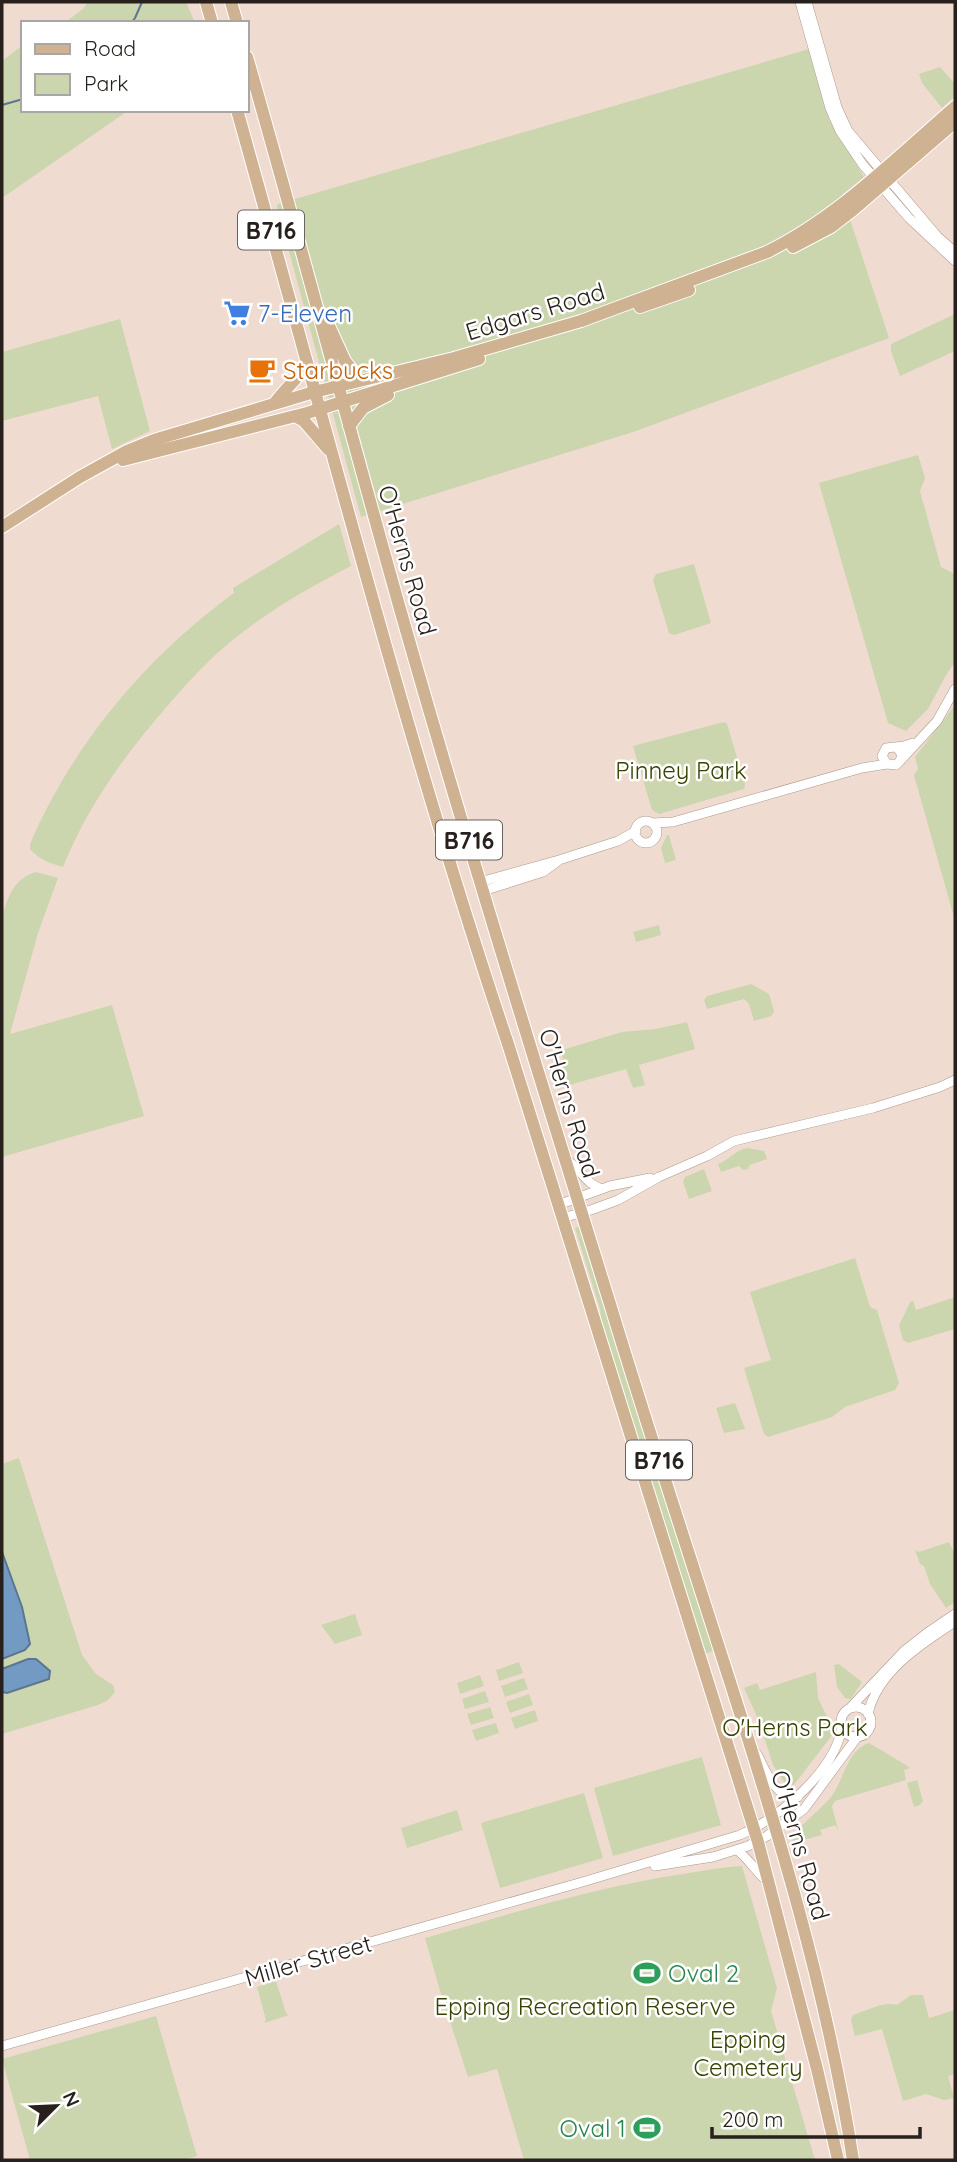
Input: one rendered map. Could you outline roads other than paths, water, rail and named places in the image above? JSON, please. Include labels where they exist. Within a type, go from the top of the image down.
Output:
[{"type":"main road","points":[[206,2],[211,21]]},
{"type":"main road","points":[[231,2],[236,21]]},
{"type":"main road","name":"O'Herns Road","points":[[248,61],[401,613],[482,886],[776,1830],[834,2053],[853,2160]]},
{"type":"main road","name":"Edgars Road","points":[[2,527],[87,473],[154,440],[314,391],[454,358],[581,321],[739,264],[800,233],[881,178],[948,123],[955,107]]},
{"type":"main road","name":"O'Herns Road","points":[[238,112],[376,615],[467,923],[756,1835],[838,2160]]},
{"type":"main road","name":"Edgars Road","points":[[87,473],[147,453],[216,438],[343,403],[659,301],[741,271],[831,227],[881,178]]},
{"type":"main road","points":[[314,294],[345,360],[360,380]]},
{"type":"main road","points":[[274,404],[307,365]]},
{"type":"main road","points":[[349,426],[363,408],[412,380]]},
{"type":"main road","points":[[295,416],[304,421],[331,452]]},
{"type":"street","points":[[800,2],[815,41]]},
{"type":"street","points":[[807,2],[836,124],[859,159],[955,252]]},
{"type":"street","points":[[881,178],[918,227],[955,261]]},
{"type":"street","points":[[637,836],[638,826],[643,822],[673,822],[862,768],[896,765],[937,721],[955,689]]},
{"type":"street","points":[[862,768],[889,746],[897,747],[916,742]]},
{"type":"street","points":[[897,747],[902,755],[900,761]]},
{"type":"street","points":[[883,753],[883,760],[887,764]]},
{"type":"street","points":[[637,836],[643,842],[650,842],[673,822]]},
{"type":"street","points":[[652,823],[657,834]]},
{"type":"street","points":[[482,886],[637,836]]},
{"type":"street","points":[[560,1211],[584,1219],[603,1206],[734,1141],[863,1111],[955,1080]]},
{"type":"street","points":[[565,1159],[575,1164],[589,1182],[602,1189]]},
{"type":"street","points":[[560,1211],[577,1198],[602,1189],[659,1177]]},
{"type":"street","points":[[868,1714],[878,1688],[955,1614]]},
{"type":"street","points":[[756,1835],[772,1817],[797,1797],[832,1755],[840,1738],[843,1715],[904,1651],[938,1629],[955,1622]]},
{"type":"street","points":[[756,1835],[776,1830],[797,1816],[811,1801],[846,1750],[858,1736],[866,1732],[869,1728],[868,1714],[861,1708],[852,1707]]},
{"type":"street","points":[[842,1727],[848,1734],[858,1736]]},
{"type":"street","points":[[748,1737],[772,1783],[785,1795],[797,1797]]},
{"type":"street","name":"Miller Street","points":[[614,1873],[698,1860],[737,1850],[756,1835]]},
{"type":"street","name":"Miller Street","points":[[2,2046],[715,1844],[756,1835]]},
{"type":"street","points":[[737,1850],[768,1882]]},
{"type":"water","points":[[2,1552],[22,1607],[30,1644],[25,1650],[2,1659]]},
{"type":"water","points":[[28,1659],[36,1659],[50,1671],[49,1679],[7,1693],[2,1692],[2,1669]]},
{"type":"waterway","points":[[133,21],[142,2]]},
{"type":"waterway","points":[[2,105],[21,100]]},
{"type":"place","name":"7-Eleven","points":[[237,313]]},
{"type":"place","name":"Starbucks","points":[[262,370]]},
{"type":"place","name":"Oval 2","points":[[647,1973]]},
{"type":"place","name":"Oval 1","points":[[647,2128]]},
{"type":"park label","name":"Pinney Park","points":[[681,770]]},
{"type":"park label","name":"O'Herns Park","points":[[795,1727]]},
{"type":"park label","name":"Epping Recreation Reserve","points":[[585,2006]]},
{"type":"park label","name":"Epping Cemetery","points":[[748,2053]]}]
